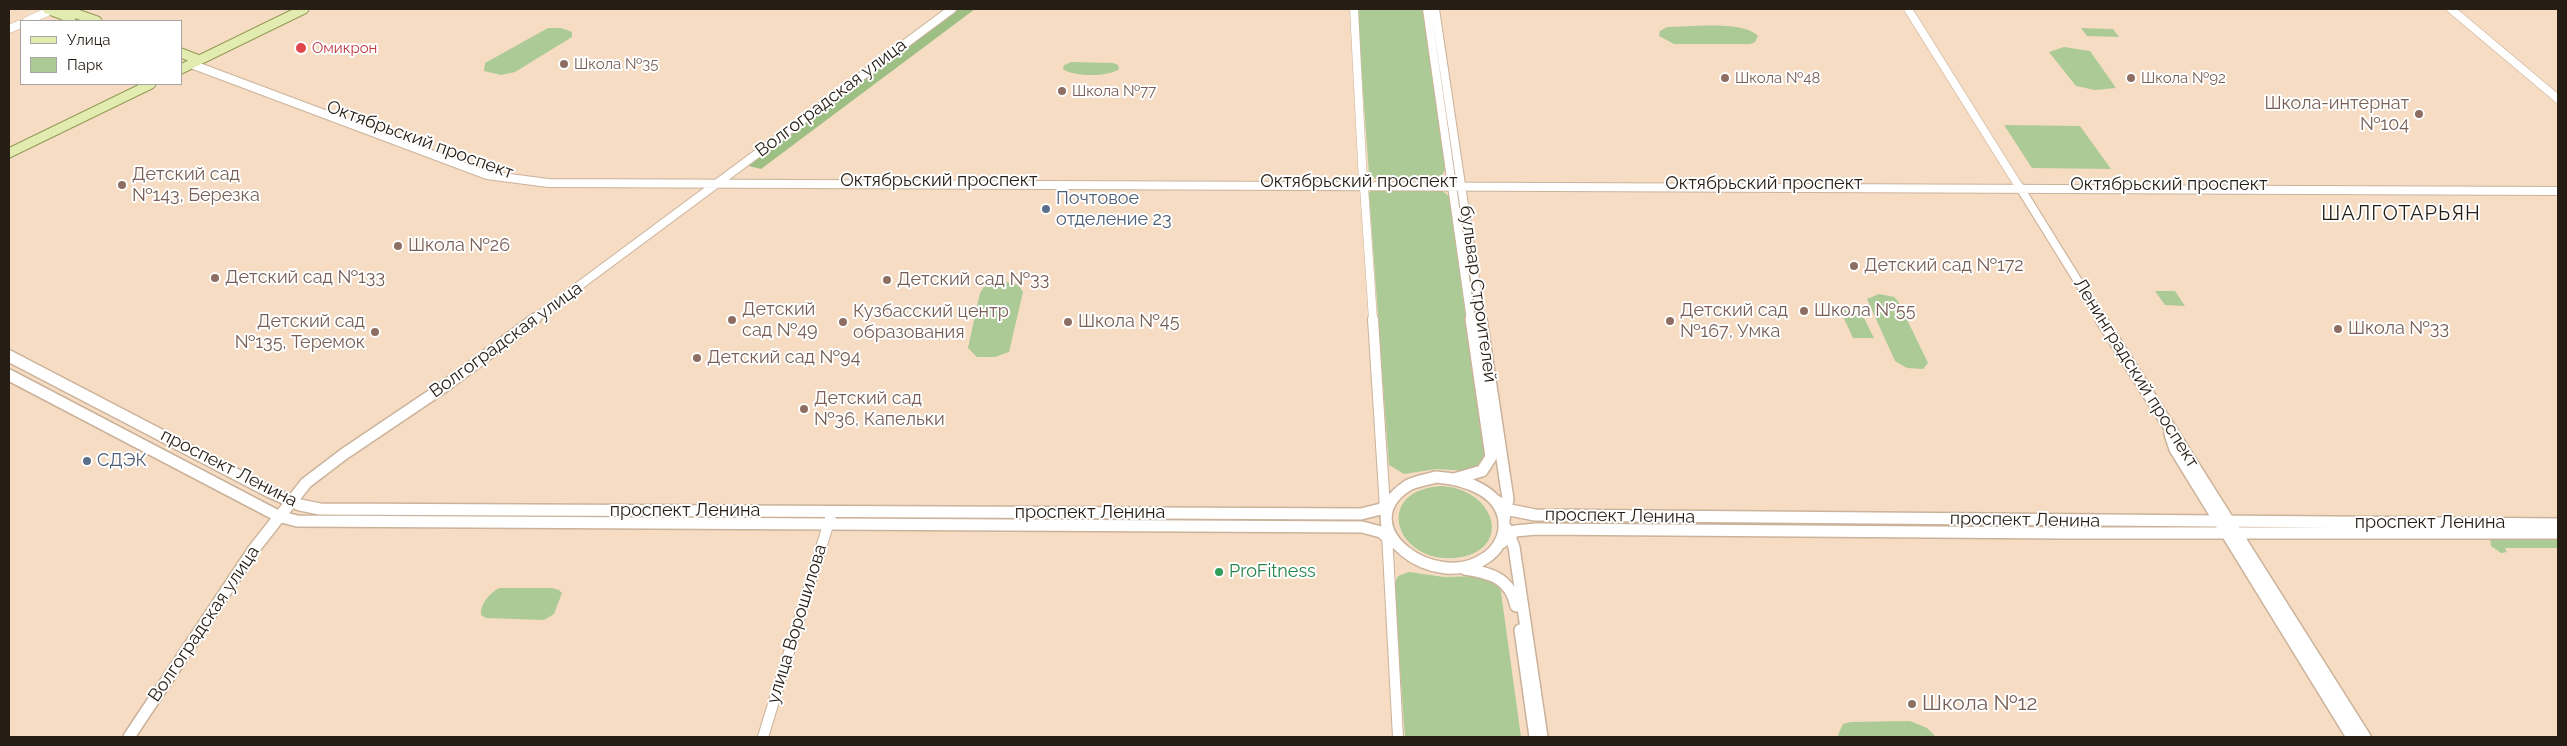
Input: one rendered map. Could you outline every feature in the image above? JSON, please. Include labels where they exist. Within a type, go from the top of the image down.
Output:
[{"type":"main road","points":[[51,9],[78,20]]},
{"type":"main road","points":[[64,9],[94,20]]},
{"type":"main road","points":[[186,61],[294,9]]},
{"type":"main road","points":[[186,61],[304,9]]},
{"type":"main road","name":"Волгоградская улица","points":[[129,737],[278,516],[315,475],[445,386],[952,9]]},
{"type":"main road","name":"бульвар Строителей","points":[[1427,9],[1458,185],[1507,522],[1514,547],[1542,737]]},
{"type":"main road","name":"бульвар Строителей","points":[[1435,9],[1490,457],[1487,467],[1478,474],[1454,479]]},
{"type":"main road","name":"Октябрьский проспект","points":[[186,61],[498,178],[548,183],[2020,187],[2558,191]]},
{"type":"main road","points":[[9,146],[136,85]]},
{"type":"main road","points":[[9,153],[149,85]]},
{"type":"main road","name":"Октябрьский проспект","points":[[2020,187],[2558,186]]},
{"type":"main road","name":"Ленинградский проспект","points":[[2020,187],[2168,428],[2185,449],[2228,528],[2352,737]]},
{"type":"main road","name":"проспект Ленина","points":[[9,356],[290,501],[330,510],[1361,514],[1388,506]]},
{"type":"main road","name":"проспект Ленина","points":[[9,375],[278,516],[297,521],[322,523],[1362,527],[1374,529],[1389,536]]},
{"type":"main road","points":[[1459,568],[1487,558],[1501,543],[1507,522],[1495,500],[1481,489],[1454,479],[1436,477],[1418,481],[1404,487],[1388,506],[1389,536],[1407,556],[1426,564],[1479,571],[1500,578],[1508,583],[1515,594],[1535,737]]},
{"type":"main road","name":"проспект Ленина","points":[[1507,522],[1535,515],[2558,534]]},
{"type":"main road","name":"проспект Ленина","points":[[1507,522],[1522,529],[2228,528],[2558,524]]},
{"type":"main road","name":"Ленинградский проспект","points":[[2228,528],[2365,737]]},
{"type":"street","points":[[29,20],[51,9]]},
{"type":"street","points":[[1354,9],[1363,185],[1388,506]]},
{"type":"street","name":"Ленинградский проспект","points":[[1908,9],[2020,187]]},
{"type":"street","points":[[2451,9],[2558,98]]},
{"type":"street","name":"улица Ворошилова","points":[[762,737],[832,512]]},
{"type":"street","points":[[1389,536],[1398,737]]},
{"type":"green space","points":[[953,9],[975,9],[761,169],[745,165]]},
{"type":"green space","points":[[1357,9],[1423,9],[1445,170],[1440,178],[1376,179],[1369,174]]},
{"type":"green space","points":[[1728,26],[1751,31],[1758,36],[1755,42],[1750,44],[1674,44],[1659,36],[1660,31],[1667,27]]},
{"type":"green space","points":[[548,28],[561,28],[572,32],[572,37],[515,72],[501,75],[484,71],[485,63]]},
{"type":"green space","points":[[2081,28],[2113,29],[2119,37],[2087,36]]},
{"type":"green space","points":[[2064,47],[2090,51],[2116,88],[2095,90],[2076,86],[2049,52]]},
{"type":"green space","points":[[1072,62],[1113,63],[1118,65],[1119,69],[1099,75],[1075,74],[1063,69],[1064,65]]},
{"type":"green space","points":[[2004,125],[2080,126],[2111,169],[2032,168]]},
{"type":"green space","points":[[1373,189],[1441,190],[1449,196],[1485,457],[1479,467],[1468,471],[1436,469],[1404,474],[1389,465],[1369,193]]},
{"type":"green space","points":[[997,282],[1015,284],[1023,292],[1009,352],[995,357],[977,357],[968,348],[980,293],[984,287]]},
{"type":"green space","points":[[2155,291],[2175,291],[2185,306],[2165,305]]},
{"type":"green space","points":[[1879,294],[1894,297],[1898,301],[1928,363],[1923,369],[1907,368],[1895,361],[1867,299]]},
{"type":"green space","points":[[1840,310],[1860,310],[1874,338],[1853,338]]},
{"type":"green space","points":[[1443,486],[1462,490],[1476,499],[1486,509],[1491,522],[1491,534],[1485,545],[1473,553],[1455,558],[1434,556],[1417,549],[1406,538],[1400,525],[1400,511],[1406,499],[1421,490]]},
{"type":"green space","points":[[2558,538],[2558,548],[2505,548],[2507,552],[2501,553],[2491,546],[2490,539]]},
{"type":"green space","points":[[1409,572],[1444,577],[1482,576],[1500,585],[1521,737],[1405,737],[1394,585],[1398,576]]},
{"type":"green space","points":[[499,588],[552,588],[562,593],[554,614],[544,620],[486,618],[481,615],[482,607],[489,596]]},
{"type":"green space","points":[[1910,721],[1927,728],[1936,737],[1839,737],[1838,735],[1843,724],[1851,722]]},
{"type":"place","name":"Омикрон","points":[[301,48]]},
{"type":"place","name":"Школа №35","points":[[564,64]]},
{"type":"place","name":"Школа №48","points":[[1725,78]]},
{"type":"place","name":"Школа №92","points":[[2131,78]]},
{"type":"place","name":"Школа №77","points":[[1062,91]]},
{"type":"place","name":"Школа-интернат №104","points":[[2419,114]]},
{"type":"place","name":"Детский сад №143, Березка","points":[[122,185]]},
{"type":"place","name":"Почтовое отделение 23","points":[[1046,209]]},
{"type":"place","name":"Школа №26","points":[[398,246]]},
{"type":"place","name":"Детский сад №172","points":[[1854,266]]},
{"type":"place","name":"Детский сад №133","points":[[215,278]]},
{"type":"place","name":"Детский сад №33","points":[[887,280]]},
{"type":"place","name":"Школа №55","points":[[1804,311]]},
{"type":"place","name":"Детский сад №49","points":[[732,320]]},
{"type":"place","name":"Детский сад №167, Умка","points":[[1670,321]]},
{"type":"place","name":"Кузбасский центр образования","points":[[843,322]]},
{"type":"place","name":"Школа №45","points":[[1068,322]]},
{"type":"place","name":"Школа №33","points":[[2338,329]]},
{"type":"place","name":"Детский сад №135, Теремок","points":[[375,332]]},
{"type":"place","name":"Детский сад №94","points":[[697,358]]},
{"type":"place","name":"Детский сад №36, Капельки","points":[[804,409]]},
{"type":"place","name":"СДЭК","points":[[87,461]]},
{"type":"place","name":"ProFitness","points":[[1219,572]]},
{"type":"place","name":"Школа №12","points":[[1912,704]]},
{"type":"district","name":"ШАЛГОТАРЬЯН","points":[[2401,214]]}]
